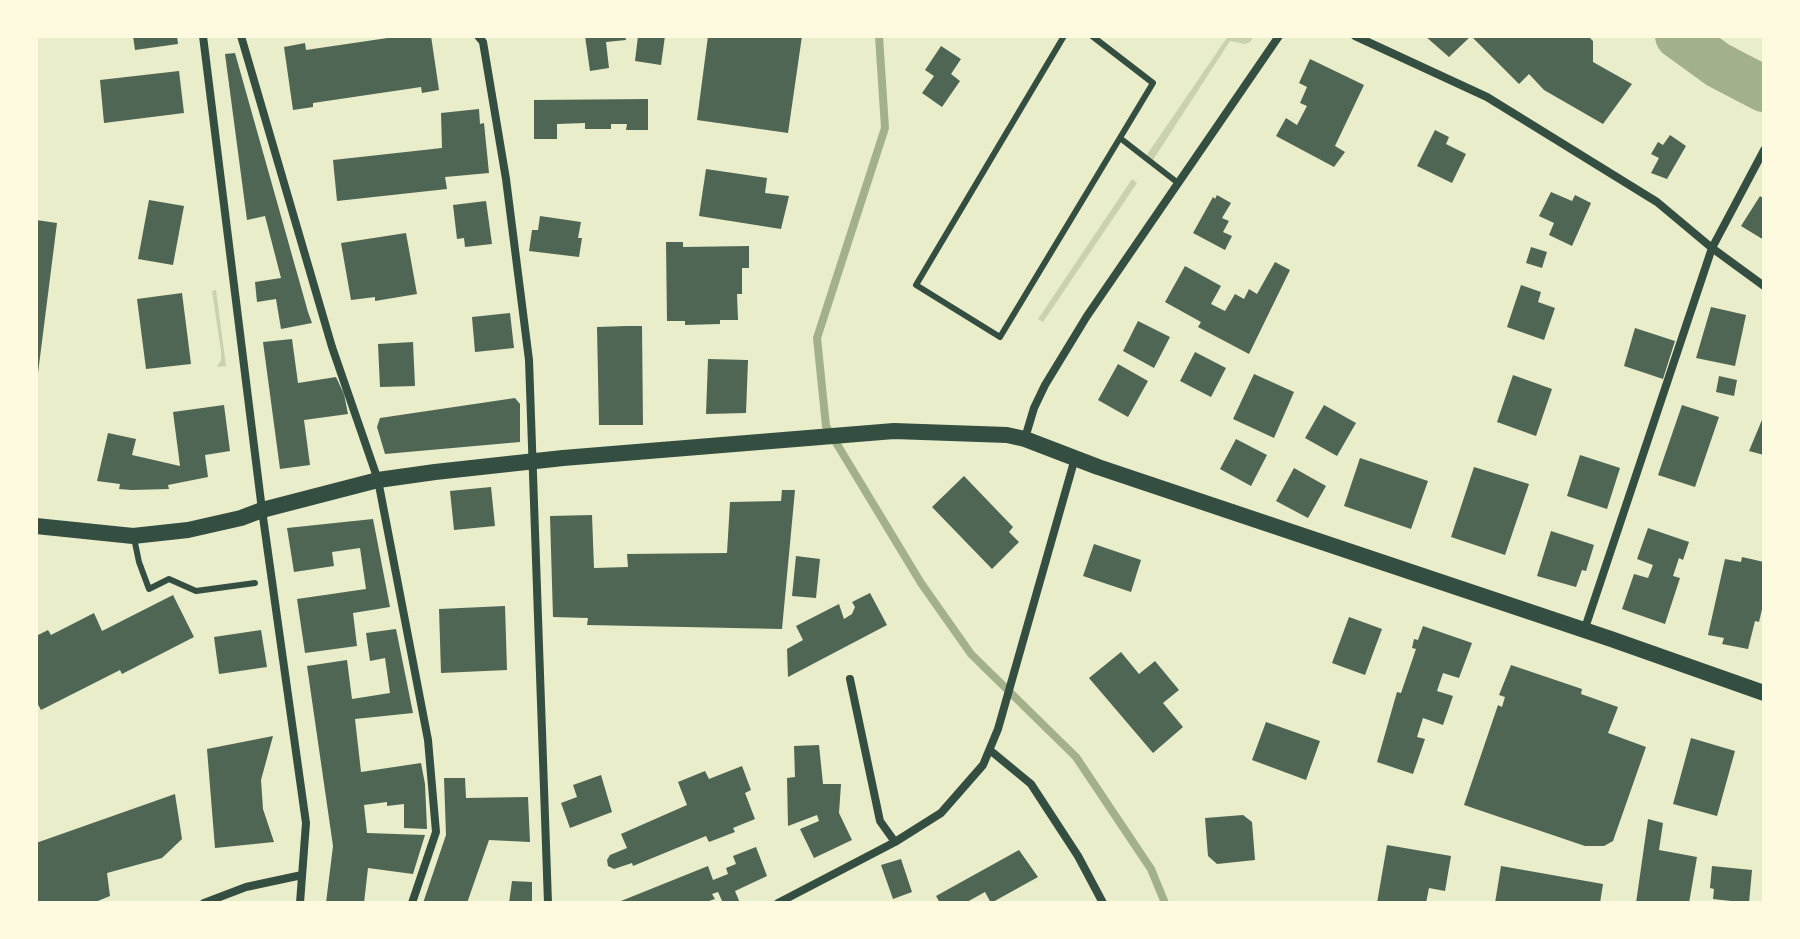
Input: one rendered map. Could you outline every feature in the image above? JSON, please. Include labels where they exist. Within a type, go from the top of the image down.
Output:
[{"type":"main road","points":[[36,526],[133,536],[188,530],[241,518],[378,480],[534,462],[894,431],[1007,435],[1764,693]]},
{"type":"street","points":[[203,36],[262,510],[306,823],[300,903]]},
{"type":"street","points":[[241,36],[332,347],[378,480],[428,740],[436,832],[412,903]]},
{"type":"street","points":[[478,36],[483,42],[506,179],[529,360],[548,903]]},
{"type":"street","points":[[1025,439],[1034,408],[1087,316],[1279,36]]},
{"type":"street","points":[[1355,36],[1487,97],[1657,202],[1764,286]]},
{"type":"street","points":[[1584,631],[1712,248],[1764,150]]},
{"type":"street","points":[[778,903],[895,842],[941,813],[983,765],[998,729],[1075,458]]},
{"type":"street","points":[[850,679],[880,821],[895,842]]},
{"type":"street","points":[[991,751],[1031,784],[1078,856],[1103,903]]},
{"type":"street","points":[[204,903],[246,887],[302,875]]},
{"type":"lane","points":[[1064,36],[916,285],[1000,337],[1153,83],[1092,36]]},
{"type":"lane","points":[[1120,138],[1178,183]]},
{"type":"lane","points":[[133,536],[149,589],[169,579],[196,591],[255,583]]},
{"type":"green space","points":[[1228,36],[1254,36],[1245,44],[1230,41],[1153,160],[1146,156]]},
{"type":"green space","points":[[1132,179],[1137,183],[1043,322],[1038,319]]},
{"type":"green space","points":[[216,290],[226,366],[217,367],[221,351],[212,291]]},
{"type":"building","points":[[133,36],[177,36],[178,44],[135,50]]},
{"type":"building","points":[[401,36],[431,36],[439,90],[422,93],[421,87],[313,103],[313,107],[293,110],[284,47],[305,43],[306,50]]},
{"type":"building","points":[[585,36],[625,36],[626,40],[606,42],[609,68],[590,71]]},
{"type":"building","points":[[638,36],[665,36],[661,65],[635,61]]},
{"type":"building","points":[[708,36],[802,36],[788,133],[697,120]]},
{"type":"building","points":[[1425,36],[1471,36],[1449,57]]},
{"type":"building","points":[[1471,36],[1588,36],[1593,41],[1593,62],[1632,84],[1603,124],[1544,90],[1529,74],[1519,84]]},
{"type":"building","points":[[941,46],[961,59],[951,74],[960,81],[942,107],[922,93],[934,76],[925,70]]},
{"type":"building","points":[[235,53],[312,323],[281,329],[276,299],[257,302],[255,282],[281,278],[265,216],[247,220],[225,54]]},
{"type":"building","points":[[1310,59],[1364,85],[1335,146],[1345,152],[1334,167],[1276,136],[1286,118],[1297,125],[1307,106],[1300,103],[1307,87],[1299,83]]},
{"type":"building","points":[[179,71],[184,113],[104,123],[100,80]]},
{"type":"building","points":[[648,99],[648,130],[626,130],[627,124],[611,124],[611,129],[585,129],[585,123],[557,124],[557,139],[534,139],[534,100]]},
{"type":"building","points":[[479,109],[480,124],[484,123],[489,173],[445,177],[447,189],[337,201],[333,160],[442,148],[441,113]]},
{"type":"building","points":[[1435,130],[1449,137],[1446,144],[1466,154],[1452,183],[1417,166]]},
{"type":"building","points":[[1670,135],[1686,146],[1667,179],[1651,173],[1659,158],[1651,154],[1658,142],[1663,145]]},
{"type":"building","points":[[706,169],[767,178],[765,193],[789,196],[781,229],[699,216]]},
{"type":"building","points":[[1551,192],[1572,201],[1575,195],[1591,203],[1572,246],[1549,235],[1554,223],[1539,216]]},
{"type":"building","points":[[1217,195],[1231,203],[1222,218],[1229,221],[1223,232],[1232,236],[1225,250],[1193,233]]},
{"type":"building","points":[[1760,196],[1764,199],[1764,240],[1741,226]]},
{"type":"building","points":[[149,200],[184,206],[173,265],[138,259]]},
{"type":"building","points":[[486,201],[492,244],[465,247],[464,238],[457,239],[453,205]]},
{"type":"building","points":[[540,216],[581,222],[579,257],[529,251],[532,230],[538,230]]},
{"type":"building","points":[[36,220],[57,223],[38,373],[36,373]]},
{"type":"building","points":[[406,233],[417,294],[375,301],[375,297],[351,300],[341,243]]},
{"type":"building","points":[[666,242],[683,242],[683,247],[749,246],[749,268],[742,268],[742,294],[737,294],[738,320],[685,325],[685,321],[667,321]]},
{"type":"building","points":[[1531,247],[1547,252],[1542,268],[1526,263]]},
{"type":"building","points":[[1275,262],[1290,270],[1249,354],[1198,327],[1201,322],[1165,302],[1185,266],[1221,286],[1211,304],[1225,311],[1235,294],[1244,299],[1249,289],[1257,294]]},
{"type":"building","points":[[1521,285],[1541,292],[1538,302],[1555,308],[1544,340],[1507,327]]},
{"type":"building","points":[[182,293],[191,364],[146,369],[137,299]]},
{"type":"building","points":[[1711,307],[1746,315],[1735,366],[1696,358]]},
{"type":"building","points":[[510,313],[514,348],[475,352],[472,317]]},
{"type":"building","points":[[1138,321],[1170,337],[1154,368],[1123,351]]},
{"type":"building","points":[[642,326],[643,425],[599,425],[597,327]]},
{"type":"building","points":[[1635,328],[1675,341],[1663,379],[1624,366]]},
{"type":"building","points":[[292,339],[298,383],[336,377],[348,414],[304,420],[310,465],[280,469],[263,342]]},
{"type":"building","points":[[413,342],[415,386],[380,387],[378,344]]},
{"type":"building","points":[[1195,352],[1226,368],[1211,397],[1180,381]]},
{"type":"building","points":[[708,359],[748,360],[746,413],[706,414]]},
{"type":"building","points":[[1118,364],[1148,381],[1128,417],[1098,400]]},
{"type":"building","points":[[1254,374],[1294,392],[1274,438],[1233,419]]},
{"type":"building","points":[[1513,375],[1552,389],[1536,436],[1497,422]]},
{"type":"building","points":[[1719,376],[1737,380],[1734,396],[1716,392]]},
{"type":"building","points":[[515,398],[520,404],[520,442],[385,454],[377,427],[380,418]]},
{"type":"building","points":[[224,405],[230,451],[205,455],[208,477],[168,485],[169,489],[119,489],[120,484],[97,481],[108,433],[136,439],[132,455],[180,466],[173,412]]},
{"type":"building","points":[[1324,405],[1356,423],[1337,456],[1305,438]]},
{"type":"building","points":[[1682,405],[1719,417],[1695,487],[1658,475]]},
{"type":"building","points":[[1764,415],[1764,455],[1749,451]]},
{"type":"building","points":[[1236,439],[1267,455],[1251,486],[1220,469]]},
{"type":"building","points":[[1580,455],[1620,468],[1607,509],[1567,496]]},
{"type":"building","points":[[1360,458],[1428,481],[1411,529],[1344,506]]},
{"type":"building","points":[[1474,467],[1529,484],[1505,555],[1451,537]]},
{"type":"building","points":[[1294,468],[1326,486],[1308,518],[1276,501]]},
{"type":"building","points":[[964,476],[1013,527],[1009,532],[1019,542],[992,569],[932,507]]},
{"type":"building","points":[[491,487],[495,526],[454,530],[450,491]]},
{"type":"building","points":[[782,490],[795,490],[782,629],[587,625],[588,618],[553,617],[550,516],[592,515],[594,568],[628,567],[627,554],[727,553],[730,502],[781,501]]},
{"type":"building","points":[[373,519],[390,607],[353,613],[357,646],[305,653],[297,599],[366,589],[360,548],[332,552],[334,566],[294,572],[287,528]]},
{"type":"building","points":[[1648,528],[1689,542],[1673,576],[1680,578],[1665,624],[1622,609],[1634,574],[1648,578],[1653,565],[1637,559]]},
{"type":"building","points":[[1551,531],[1594,545],[1586,571],[1582,570],[1576,587],[1537,576]]},
{"type":"building","points":[[1094,544],[1141,560],[1131,592],[1083,576]]},
{"type":"building","points":[[796,556],[820,559],[816,598],[792,596]]},
{"type":"building","points":[[1742,557],[1764,562],[1764,601],[1748,649],[1722,644],[1724,638],[1708,635],[1725,559],[1741,562]]},
{"type":"building","points":[[870,593],[887,625],[788,677],[787,649],[803,640],[796,626],[839,604],[844,619],[852,614],[855,607],[852,602]]},
{"type":"building","points":[[173,595],[194,637],[41,710],[36,701],[36,636],[48,630],[51,635],[94,613],[102,631]]},
{"type":"building","points":[[505,606],[507,670],[441,673],[439,609]]},
{"type":"building","points":[[1349,617],[1382,629],[1365,675],[1332,663]]},
{"type":"building","points":[[1423,626],[1472,643],[1459,678],[1443,673],[1437,691],[1453,696],[1443,725],[1423,718],[1417,737],[1425,739],[1413,774],[1377,762],[1397,692],[1401,693],[1416,649],[1412,648],[1414,639],[1418,640]]},
{"type":"building","points":[[396,629],[413,713],[355,719],[361,772],[421,763],[427,829],[404,828],[404,804],[387,806],[387,802],[364,805],[367,833],[425,835],[413,874],[368,868],[364,903],[326,903],[333,846],[307,666],[347,660],[352,699],[390,693],[385,658],[370,661],[366,633]]},
{"type":"building","points":[[261,630],[267,667],[219,674],[214,637]]},
{"type":"building","points":[[1121,652],[1139,674],[1155,661],[1179,690],[1163,703],[1183,727],[1153,753],[1089,678]]},
{"type":"building","points":[[1511,665],[1582,689],[1581,694],[1618,707],[1608,733],[1646,747],[1613,841],[1604,846],[1585,846],[1464,805],[1498,705],[1502,707],[1505,697],[1499,695]]},
{"type":"building","points":[[1266,722],[1320,741],[1306,780],[1252,760]]},
{"type":"building","points":[[273,736],[261,780],[263,809],[274,842],[215,848],[207,749]]},
{"type":"building","points":[[1691,738],[1735,751],[1717,816],[1673,804]]},
{"type":"building","points":[[819,745],[823,784],[841,784],[839,813],[852,840],[814,858],[800,829],[819,821],[817,815],[788,826],[787,778],[795,777],[794,746]]},
{"type":"building","points":[[742,766],[751,790],[745,793],[755,819],[733,828],[735,832],[709,842],[706,836],[633,866],[632,863],[614,869],[608,866],[610,855],[627,848],[621,834],[687,805],[678,782],[705,771],[709,779]]},
{"type":"building","points":[[601,775],[612,812],[570,828],[561,803],[577,797],[573,785]]},
{"type":"building","points":[[444,778],[465,778],[466,798],[528,797],[530,842],[489,840],[467,903],[423,903],[446,835]]},
{"type":"building","points":[[175,794],[182,839],[162,858],[107,873],[110,896],[93,903],[36,903],[36,843]]},
{"type":"building","points":[[1243,815],[1252,822],[1255,860],[1217,864],[1208,856],[1205,818]]},
{"type":"building","points":[[1648,819],[1663,823],[1659,850],[1697,857],[1689,903],[1636,903]]},
{"type":"building","points":[[1387,845],[1451,856],[1445,891],[1429,888],[1426,903],[1377,903]]},
{"type":"building","points":[[756,847],[767,876],[735,891],[740,903],[723,903],[718,892],[712,894],[715,899],[703,903],[616,903],[708,866],[713,880],[728,874],[726,868],[736,864],[733,856]]},
{"type":"building","points":[[1019,850],[1038,877],[991,903],[985,892],[965,903],[940,903],[936,896]]},
{"type":"building","points":[[901,859],[912,892],[893,899],[881,865]]},
{"type":"building","points":[[1501,866],[1603,884],[1600,903],[1495,903]]},
{"type":"building","points":[[1712,866],[1752,870],[1749,903],[1713,899],[1714,889],[1710,888]]},
{"type":"building","points":[[512,881],[532,882],[532,903],[509,903]]},
{"type":"waterway","points":[[879,36],[885,128],[817,338],[826,426],[921,583],[971,654],[1076,757],[1151,869],[1165,903]]},
{"type":"waterway","points":[[1678,36],[1718,65],[1764,89]]}]
